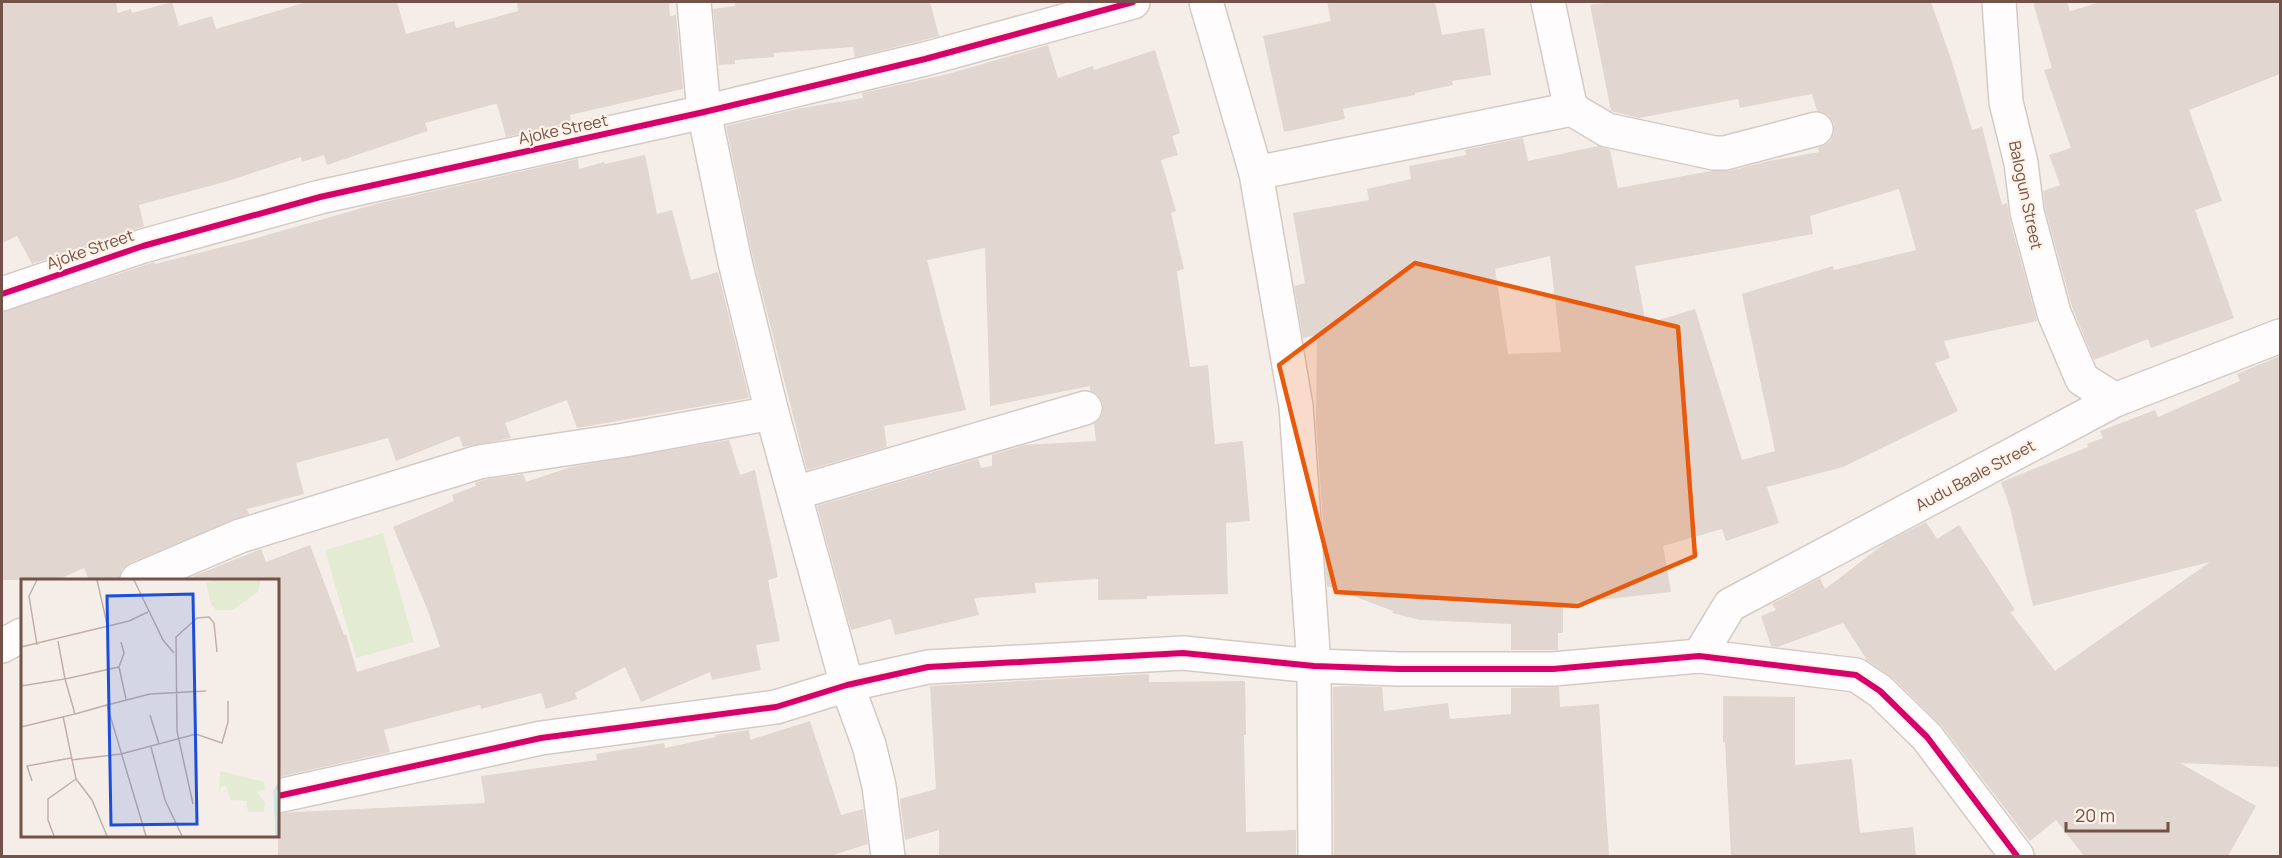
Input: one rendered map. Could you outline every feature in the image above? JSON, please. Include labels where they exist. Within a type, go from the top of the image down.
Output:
[{"type":"street","points":[[694,2],[704,112],[735,262],[772,413],[847,685],[869,745],[879,786],[888,856]]},
{"type":"street","name":"Ajoke Street","points":[[2,294],[143,246],[320,196],[704,112],[925,59],[1133,2]]},
{"type":"street","points":[[1206,2],[1257,173],[1296,406],[1314,666],[1315,856]]},
{"type":"street","points":[[1548,2],[1570,108]]},
{"type":"street","name":"Balogun Street","points":[[1999,2],[2006,102],[2021,163],[2027,212],[2054,313],[2082,379],[2115,400]]},
{"type":"street","points":[[1257,173],[1570,108],[1607,130],[1714,153],[1725,153],[1816,129]]},
{"type":"street","name":"Audu Baale Street","points":[[1699,656],[1730,605],[2115,400],[2280,336]]},
{"type":"street","points":[[795,493],[1085,408]]},
{"type":"street","points":[[139,579],[240,536],[479,462],[625,440],[772,413]]},
{"type":"street","points":[[2,646],[21,636]]},
{"type":"street","points":[[279,796],[541,738],[776,707],[847,685],[928,667],[1183,653],[1314,666],[1399,669],[1553,669],[1699,656],[1856,675],[1880,691],[1927,737],[2017,856]]},
{"type":"highlighted area","points":[[1415,263],[1678,327],[1695,556],[1578,606],[1336,592],[1279,365]]},
{"type":"green space","points":[[383,533],[414,642],[356,658],[325,550]]},
{"type":"building","points":[[2,2],[116,2],[118,13],[131,9],[132,13],[172,2],[179,26],[212,16],[216,29],[307,2],[397,2],[406,34],[454,21],[456,28],[518,11],[517,2],[669,2],[670,16],[676,15],[683,89],[570,115],[571,122],[506,137],[497,104],[491,105],[425,123],[428,131],[327,165],[324,155],[302,162],[301,157],[228,181],[139,205],[144,226],[32,264],[17,236],[2,243]]},
{"type":"building","points":[[735,2],[930,2],[939,36],[855,57],[853,47],[774,53],[774,57],[735,60],[735,64],[719,65],[713,9],[735,6]]},
{"type":"building","points":[[1327,2],[1435,2],[1442,35],[1484,28],[1491,75],[1452,81],[1453,85],[1415,93],[1415,95],[1343,109],[1345,119],[1284,132],[1263,36],[1331,21]]},
{"type":"building","points":[[1610,2],[1931,2],[1972,130],[1982,127],[2002,205],[2007,203],[2037,321],[1944,341],[1950,358],[1935,363],[1958,411],[1843,467],[1767,487],[1779,523],[1726,541],[1722,529],[1663,546],[1671,592],[1563,604],[1563,633],[1558,633],[1558,650],[1511,650],[1511,624],[1420,620],[1392,613],[1393,611],[1327,586],[1325,560],[1329,550],[1325,551],[1316,422],[1317,335],[1303,338],[1294,286],[1305,283],[1293,213],[1369,200],[1367,189],[1411,179],[1409,166],[1466,155],[1465,150],[1523,138],[1528,161],[1598,146],[1610,150],[1618,188],[1711,171],[1730,171],[1819,152],[1818,148],[1830,142],[1834,133],[1834,124],[1829,115],[1817,111],[1812,94],[1740,108],[1738,99],[1639,118],[1611,111],[1590,5]],"holes":[[[1899,189],[1916,250],[1834,270],[1833,266],[1742,294],[1775,451],[1742,460],[1695,309],[1646,324],[1635,266],[1813,234],[1810,216]],[[1550,256],[1561,352],[1508,354],[1495,269]]]},
{"type":"building","points":[[2033,2],[2067,2],[2070,11],[2101,2],[2280,2],[2280,74],[2189,110],[2222,201],[2195,210],[2234,318],[2151,348],[2148,339],[2094,360],[2072,307],[2045,208],[2043,191],[2060,185],[2049,155],[2071,148],[2044,70],[2052,68]]},
{"type":"building","points":[[1048,45],[1058,78],[1093,66],[1094,70],[1155,50],[1180,133],[1172,136],[1178,155],[1161,160],[1176,211],[1171,213],[1184,269],[1177,271],[1190,367],[1208,365],[1215,444],[1243,441],[1250,521],[1226,523],[1228,594],[1098,600],[1098,579],[1035,583],[1036,593],[974,598],[979,615],[895,635],[891,619],[851,630],[817,506],[978,459],[981,468],[992,466],[992,455],[1024,445],[1096,441],[1094,424],[1103,413],[1103,403],[1098,395],[1090,390],[1090,386],[990,406],[985,248],[927,260],[966,410],[884,426],[887,447],[807,470],[753,258],[726,126],[802,108],[863,98],[862,93],[948,74]]},
{"type":"building","points":[[645,155],[657,214],[672,210],[691,280],[718,272],[749,398],[577,428],[567,400],[505,423],[511,438],[463,447],[459,436],[396,461],[388,438],[296,463],[304,494],[247,509],[249,514],[130,563],[122,569],[119,579],[89,579],[84,568],[59,579],[2,580],[2,312],[154,262],[155,264],[246,241],[376,204],[578,159],[579,169],[604,162],[605,164]]},
{"type":"building","points":[[2280,356],[2280,767],[2180,763],[2256,806],[2228,856],[2084,856],[2056,820],[2030,841],[1942,726],[1893,678],[1867,660],[1843,623],[1777,647],[1771,646],[1761,616],[1776,610],[1772,604],[1820,578],[1825,589],[1885,543],[1926,522],[1937,539],[1959,525],[2015,610],[2010,612],[2055,671],[2210,562],[2033,606],[2010,508],[2001,482],[2088,447],[2087,444],[2103,438],[2100,431],[2155,410],[2158,417],[2240,381],[2237,374]]},
{"type":"building","points":[[729,440],[740,475],[755,470],[778,577],[768,580],[780,641],[756,645],[761,670],[712,680],[710,672],[641,702],[625,667],[575,693],[577,699],[546,709],[541,693],[481,709],[480,705],[384,730],[390,752],[279,777],[279,579],[186,579],[261,549],[266,562],[310,545],[344,635],[346,634],[357,672],[440,647],[428,611],[393,527],[454,501],[452,495],[476,486],[475,483],[483,480],[523,474],[526,482],[571,467]]},
{"type":"building","points":[[1149,674],[1149,682],[1245,681],[1246,832],[1296,830],[1296,856],[939,856],[939,830],[905,840],[900,799],[936,789],[930,686]]},
{"type":"building","points":[[1333,687],[1382,687],[1384,711],[1448,703],[1450,719],[1511,714],[1511,688],[1559,687],[1560,707],[1599,704],[1609,856],[1334,856]]},
{"type":"building","points":[[1723,696],[1795,697],[1795,765],[1852,759],[1860,833],[1913,827],[1916,856],[1731,856],[1725,742],[1723,742]]},
{"type":"building","points":[[810,721],[841,815],[863,809],[868,844],[830,856],[278,856],[279,814],[485,803],[481,776],[597,760],[596,754],[664,743],[665,748],[716,737],[715,735],[749,730],[750,740]]},
{"type":"cycle path","points":[[2,294],[143,246],[320,197],[704,112],[925,59],[1133,2]]},
{"type":"cycle path","points":[[279,796],[541,738],[776,707],[847,685],[928,667],[1183,653],[1314,666],[1399,669],[1553,669],[1699,656],[1856,675],[1880,691],[1927,737],[2017,856]]}]
